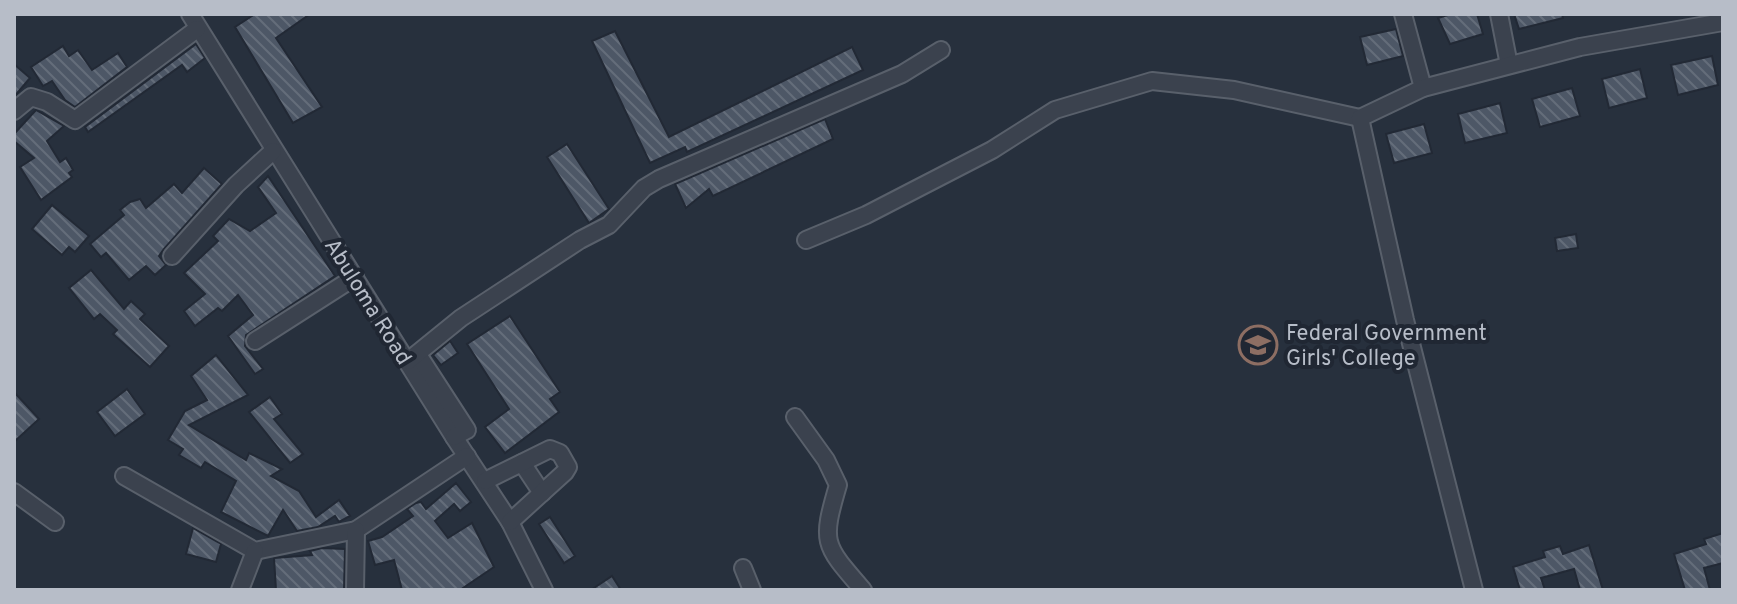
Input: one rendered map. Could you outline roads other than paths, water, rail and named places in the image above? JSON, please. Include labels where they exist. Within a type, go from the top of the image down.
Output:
[{"type":"street","points":[[1403,14],[1423,88]]},
{"type":"street","points":[[1499,14],[1509,65]]},
{"type":"street","points":[[14,111],[31,97],[47,102],[75,120],[194,22]]},
{"type":"street","name":"Abuloma Road","points":[[194,22],[355,277],[414,359],[454,437],[510,522],[544,590]]},
{"type":"street","points":[[806,240],[866,215],[992,150],[1055,110],[1152,81],[1234,90],[1360,118],[1423,88],[1509,65],[1580,47],[1723,22]]},
{"type":"street","points":[[414,359],[461,318],[580,240],[609,225],[644,188],[659,179],[902,74],[941,50]]},
{"type":"street","points":[[1360,118],[1405,320],[1474,590]]},
{"type":"street","points":[[172,256],[236,185],[273,151]]},
{"type":"street","points":[[255,341],[355,277]]},
{"type":"street","points":[[795,417],[826,460],[838,485],[826,521],[827,539],[841,565],[863,590]]},
{"type":"street","points":[[485,481],[554,447],[560,453],[567,469],[510,522]]},
{"type":"street","points":[[124,476],[255,551],[356,530],[467,456]]},
{"type":"street","points":[[522,463],[542,493]]},
{"type":"street","points":[[14,492],[55,522]]},
{"type":"street","points":[[355,590],[356,530]]},
{"type":"street","points":[[240,590],[255,551]]},
{"type":"street","points":[[743,568],[752,590]]},
{"type":"place","name":"Federal Government Girls' College","points":[[1258,345]]}]
